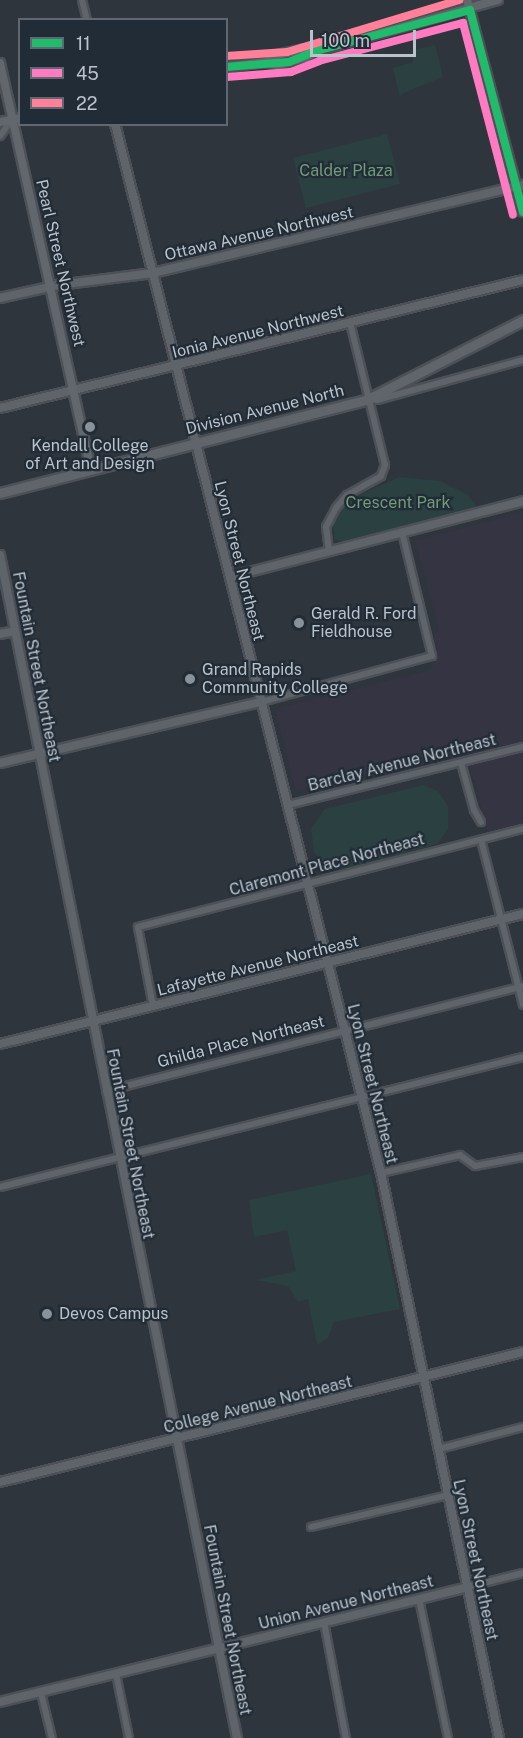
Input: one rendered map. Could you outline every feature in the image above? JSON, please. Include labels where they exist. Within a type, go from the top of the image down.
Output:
[{"type":"main road","points":[[467,0],[520,186],[523,212]]},
{"type":"main road","points":[[228,67],[266,62],[277,55],[316,51],[470,10],[498,0]]},
{"type":"main road","name":"Pearl Street Northwest","points":[[0,63],[15,119],[91,470]]},
{"type":"main road","points":[[0,122],[15,119]]},
{"type":"main road","name":"Division Avenue North","points":[[0,493],[368,399],[523,320]]},
{"type":"street","points":[[82,0],[86,16]]},
{"type":"street","points":[[86,16],[87,0]]},
{"type":"street","points":[[0,136],[15,119]]},
{"type":"street","name":"Lyon Street Northeast","points":[[116,126],[381,1173],[499,1738]]},
{"type":"street","name":"Ottawa Avenue Northwest","points":[[0,298],[50,286],[153,273],[520,186]]},
{"type":"street","name":"Ionia Avenue Northwest","points":[[0,408],[523,280]]},
{"type":"street","points":[[329,551],[326,528],[336,508],[347,495],[384,471],[350,323]]},
{"type":"street","points":[[368,399],[377,400],[523,360]]},
{"type":"street","points":[[230,577],[523,501]]},
{"type":"street","points":[[0,763],[261,702],[432,656],[402,532]]},
{"type":"street","name":"Fountain Street Northeast","points":[[0,555],[237,1738]]},
{"type":"street","points":[[0,634],[15,631]]},
{"type":"street","name":"Barclay Avenue Northeast","points":[[288,805],[523,747]]},
{"type":"street","points":[[461,763],[474,810],[481,822]]},
{"type":"street","name":"Claremont Place Northeast","points":[[153,1006],[138,927],[523,830]]},
{"type":"street","points":[[481,840],[501,920],[521,986],[523,1005]]},
{"type":"street","name":"Lafayette Avenue Northeast","points":[[0,1044],[523,914]]},
{"type":"street","name":"Ghilda Place Northeast","points":[[106,1091],[521,986]]},
{"type":"street","points":[[0,1187],[523,1058]]},
{"type":"street","points":[[381,1173],[460,1155],[475,1166],[523,1157]]},
{"type":"street","name":"College Avenue Northeast","points":[[0,1482],[523,1352]]},
{"type":"street","points":[[439,1449],[523,1427]]},
{"type":"street","points":[[311,1527],[448,1495]]},
{"type":"street","name":"Union Avenue Northeast","points":[[0,1702],[523,1573]]},
{"type":"street","points":[[419,1599],[448,1738]]},
{"type":"street","points":[[324,1622],[346,1738]]},
{"type":"street","points":[[116,1674],[129,1738]]},
{"type":"street","points":[[41,1693],[52,1738]]},
{"type":"shaded area","points":[[523,512],[523,825],[488,834],[465,749],[296,791],[275,709],[430,670],[438,651],[433,633],[439,631],[415,541]]},
{"type":"green space","points":[[435,45],[443,77],[403,93],[400,97],[393,68],[413,62],[411,51]]},
{"type":"green space","name":"Calder Plaza","points":[[387,134],[400,184],[306,208],[293,158]]},
{"type":"green space","name":"Crescent Park","points":[[399,477],[440,481],[468,495],[477,507],[342,542],[334,539],[334,522],[349,500]]},
{"type":"green space","points":[[423,785],[438,791],[448,806],[448,829],[437,844],[347,869],[324,863],[314,852],[311,828],[325,809]]},
{"type":"green space","points":[[371,1174],[400,1309],[334,1322],[328,1338],[317,1345],[308,1299],[298,1302],[288,1286],[255,1280],[296,1271],[287,1230],[254,1237],[249,1200]]},
{"type":"transit line","name":"22","points":[[228,56],[287,52],[459,0]]},
{"type":"transit line","name":"11","points":[[228,67],[289,62],[316,51],[470,10],[523,212]]},
{"type":"transit line","name":"45","points":[[228,77],[291,72],[319,61],[463,23],[513,215]]},
{"type":"place","name":"Kendall College of Art and Design","points":[[90,427]]},
{"type":"place","name":"Gerald R. Ford Fieldhouse","points":[[299,623]]},
{"type":"place","name":"Grand Rapids Community College","points":[[190,679]]},
{"type":"place","name":"Devos Campus","points":[[47,1314]]}]
